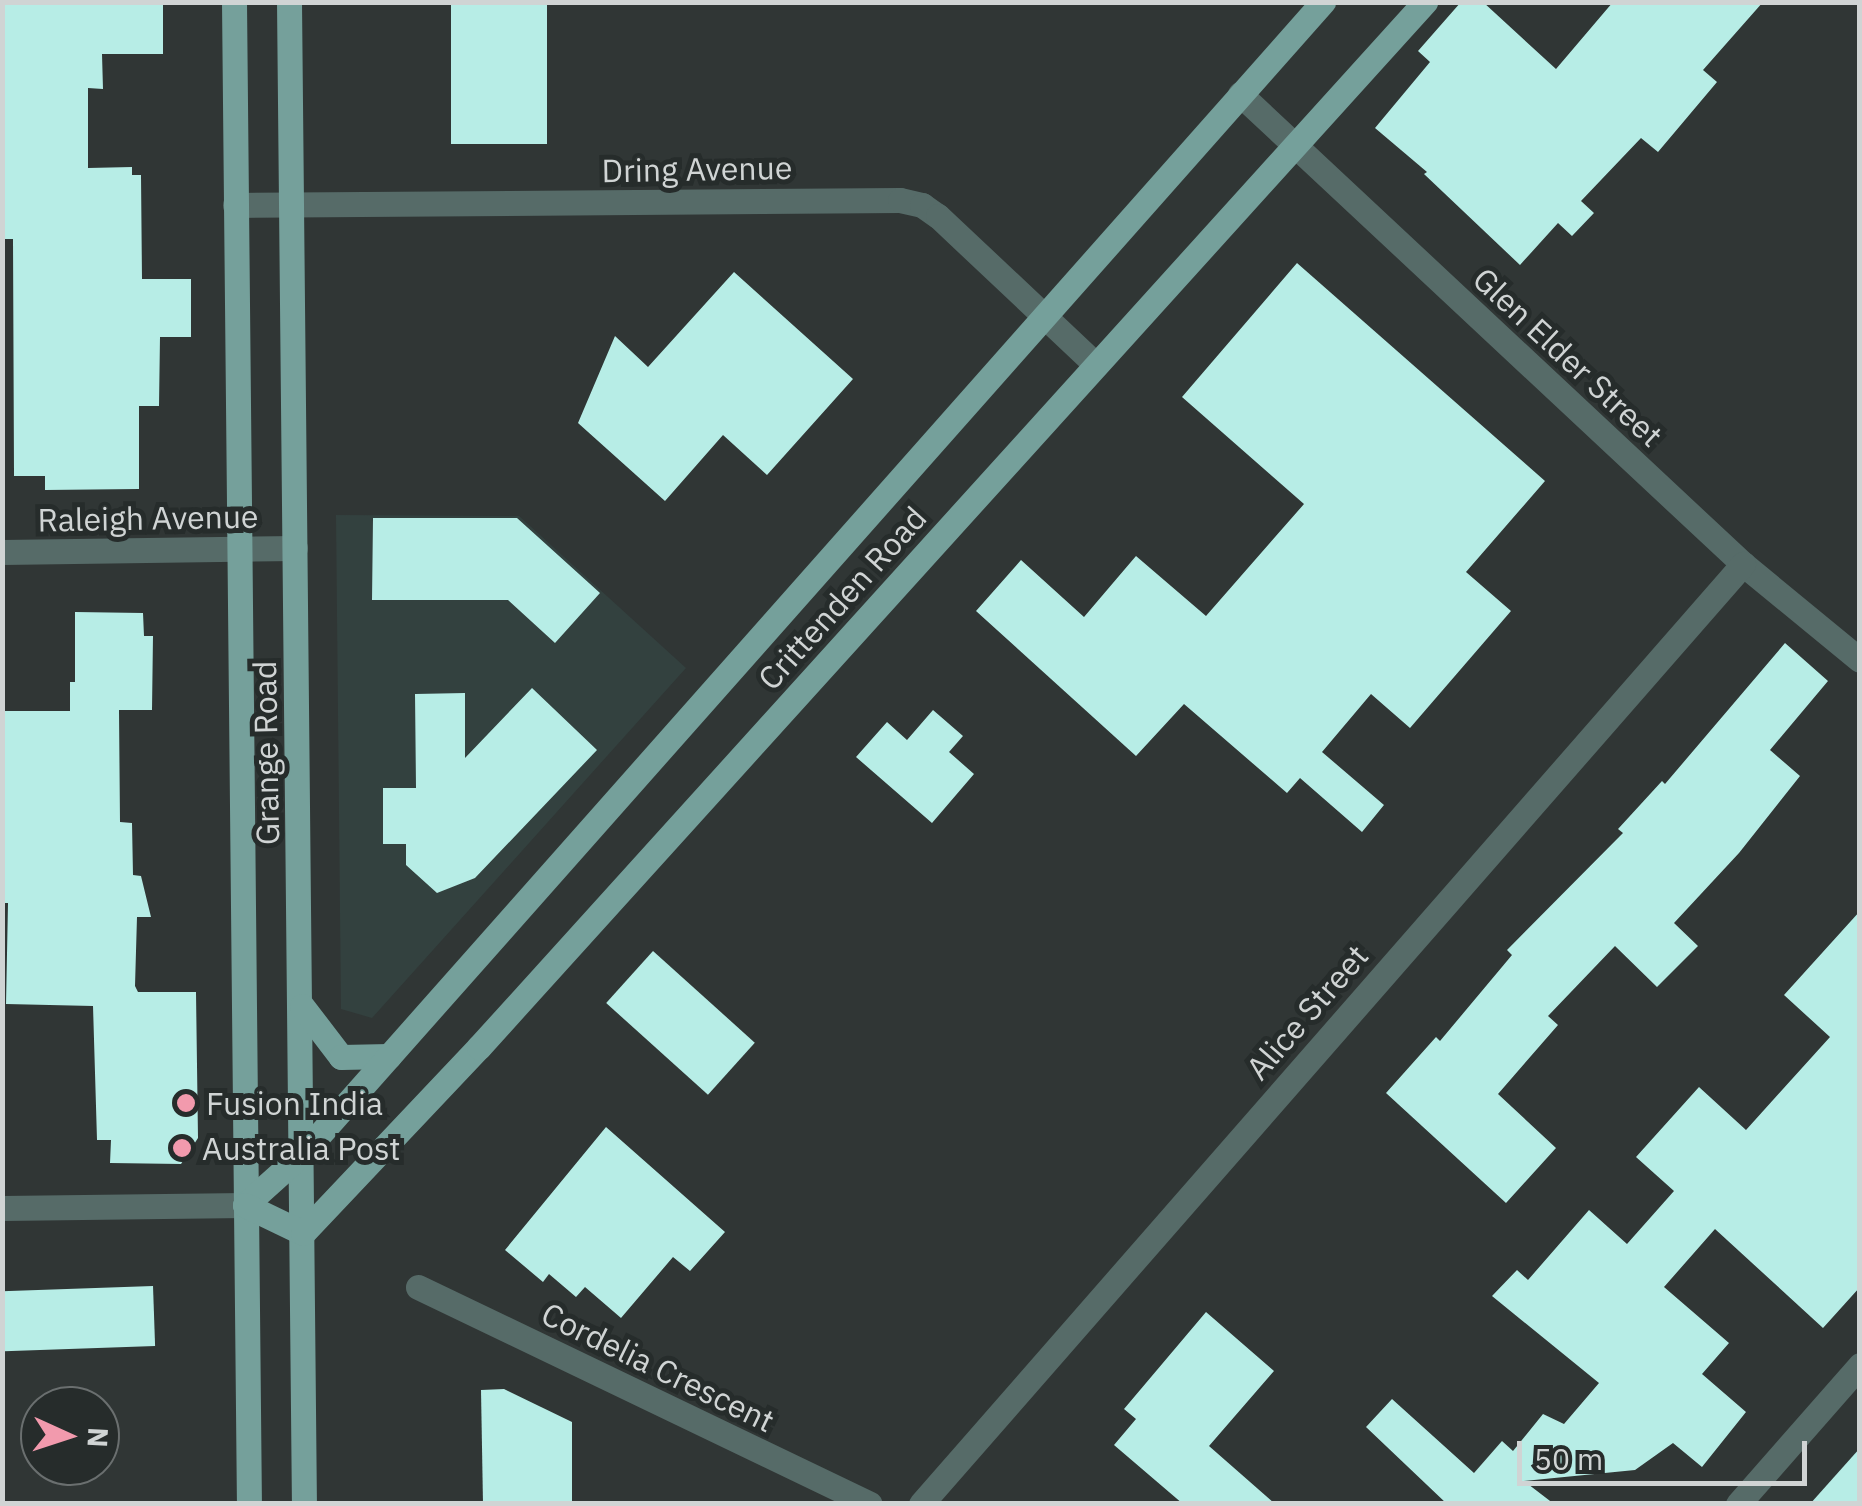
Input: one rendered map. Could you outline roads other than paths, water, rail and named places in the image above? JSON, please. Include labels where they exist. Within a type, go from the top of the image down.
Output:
[{"type":"main road","name":"Grange Road","points":[[234,2],[248,1504]]},
{"type":"main road","name":"Grange Road","points":[[290,2],[304,1152],[304,1504]]},
{"type":"main road","name":"Crittenden Road","points":[[245,1205],[304,1152],[1323,2]]},
{"type":"main road","name":"Crittenden Road","points":[[303,1232],[479,1047],[1424,2]]},
{"type":"main road","points":[[302,1006],[342,1056],[388,1056]]},
{"type":"main road","points":[[245,1205],[303,1232]]},
{"type":"street","name":"Glen Elder Street","points":[[1240,94],[1743,564],[1860,660]]},
{"type":"street","name":"Dring Avenue","points":[[235,205],[900,200],[922,205],[938,216],[1045,312],[1096,365]]},
{"type":"street","name":"Raleigh Avenue","points":[[2,552],[295,548]]},
{"type":"street","name":"Alice Street","points":[[921,1504],[1743,564]]},
{"type":"street","points":[[2,1208],[245,1205]]},
{"type":"street","name":"Cordelia Crescent","points":[[418,1287],[870,1504]]},
{"type":"street","points":[[1738,1504],[1860,1365]]},
{"type":"place","name":"Fusion India","points":[[186,1103]]},
{"type":"place","name":"Australia Post","points":[[182,1148]]}]
